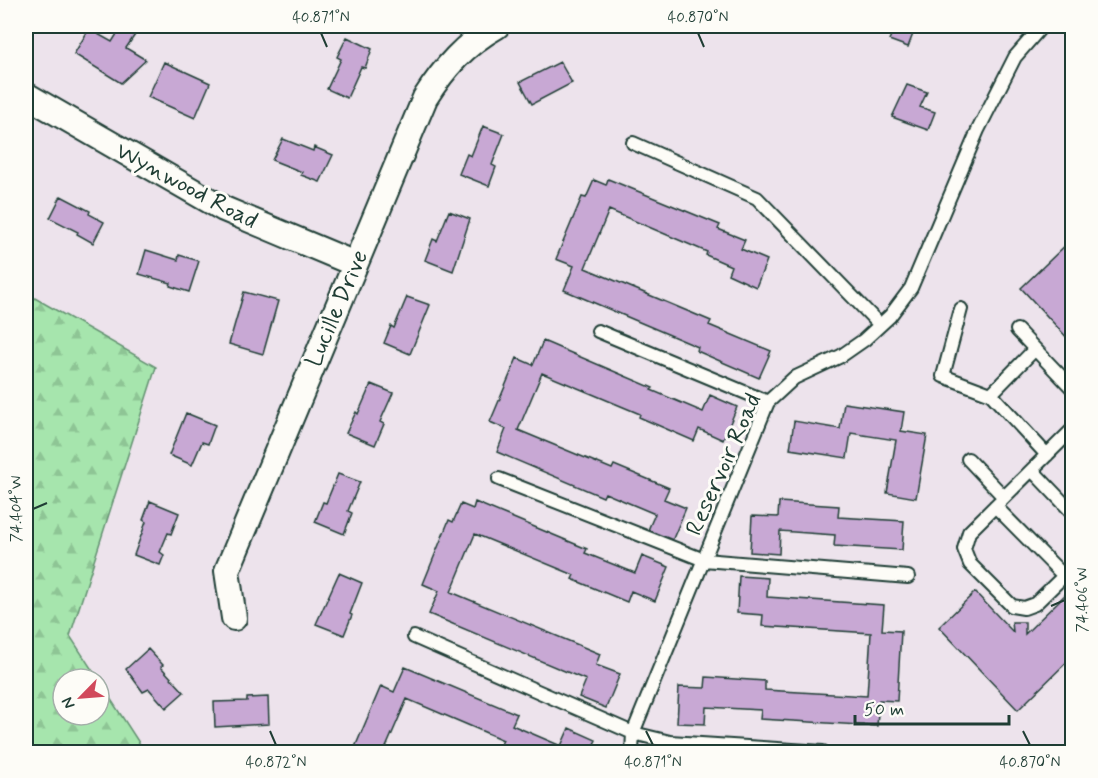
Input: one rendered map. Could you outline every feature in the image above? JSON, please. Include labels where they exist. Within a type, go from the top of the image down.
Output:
[{"type":"street","name":"Lucille Drive","points":[[234,618],[227,571],[425,98],[440,74],[459,53],[480,35],[497,26]]},
{"type":"street","name":"Wynwood Road","points":[[26,95],[224,208],[355,264]]},
{"type":"lane","name":"Reservoir Road","points":[[632,753],[633,733],[768,402],[794,378],[841,356],[864,340],[880,325],[911,288],[984,120],[1015,57],[1042,26]]},
{"type":"lane","points":[[633,143],[757,198],[880,325]]},
{"type":"lane","points":[[961,309],[943,376],[991,394],[1047,454]]},
{"type":"lane","points":[[1017,330],[1072,388]]},
{"type":"lane","points":[[598,331],[768,402]]},
{"type":"lane","points":[[991,394],[1035,349]]},
{"type":"lane","points":[[968,459],[1000,502],[1068,572],[1035,604],[1024,608],[1012,606],[970,564],[964,549],[969,532],[1000,502],[1032,470],[1047,454],[1072,430]]},
{"type":"lane","points":[[1032,470],[1072,512]]},
{"type":"lane","points":[[499,479],[704,560],[908,577]]},
{"type":"lane","points":[[414,637],[633,733],[670,742],[823,753]]},
{"type":"green space","points":[[26,293],[156,367],[70,636],[90,667],[51,667],[51,727],[111,727],[111,700],[145,752],[26,752]]},
{"type":"building","points":[[141,26],[126,48],[146,60],[121,83],[74,54],[89,29],[112,42],[120,29],[127,33]]},
{"type":"building","points":[[895,26],[916,26],[908,47],[889,40]]},
{"type":"building","points":[[347,37],[372,49],[365,68],[361,67],[347,98],[327,89],[341,59],[337,57]]},
{"type":"building","points":[[164,62],[210,83],[195,118],[148,97]]},
{"type":"building","points":[[560,62],[572,83],[532,104],[520,82]]},
{"type":"building","points":[[907,85],[927,92],[920,107],[935,112],[928,130],[892,117]]},
{"type":"building","points":[[483,126],[504,134],[492,165],[496,167],[489,186],[459,174],[467,154],[471,156]]},
{"type":"building","points":[[283,139],[313,151],[314,147],[333,155],[320,182],[272,160]]},
{"type":"building","points":[[608,179],[720,225],[718,229],[745,240],[741,249],[767,260],[756,287],[728,274],[731,266],[706,255],[707,252],[609,210],[585,268],[711,321],[709,325],[771,351],[759,378],[697,351],[698,347],[564,290],[574,266],[556,259],[582,197],[586,198],[594,180],[606,185]]},
{"type":"building","points":[[61,196],[90,211],[89,214],[104,222],[93,243],[77,234],[78,232],[50,218]]},
{"type":"building","points":[[449,211],[470,219],[453,271],[425,260],[433,239],[437,241]]},
{"type":"building","points":[[1072,239],[1072,343],[1021,288]]},
{"type":"building","points":[[146,250],[178,260],[179,255],[199,261],[189,292],[170,286],[171,283],[139,274]]},
{"type":"building","points":[[244,292],[278,301],[263,354],[229,344]]},
{"type":"building","points":[[407,297],[430,305],[410,354],[384,343],[391,326],[394,328]]},
{"type":"building","points":[[543,341],[703,412],[710,395],[737,407],[723,440],[699,429],[694,441],[639,417],[640,414],[542,373],[518,430],[612,469],[614,465],[669,488],[664,499],[686,508],[672,541],[648,530],[655,514],[605,493],[603,497],[497,452],[506,429],[490,422],[517,358],[533,365]]},
{"type":"building","points":[[371,384],[393,393],[380,422],[384,424],[375,445],[346,433],[356,412],[358,414]]},
{"type":"building","points":[[844,403],[904,412],[901,431],[927,435],[916,498],[887,493],[896,440],[851,433],[847,458],[790,449],[794,421],[840,429]]},
{"type":"building","points":[[186,413],[215,425],[208,444],[202,442],[192,465],[169,455]]},
{"type":"building","points":[[338,474],[360,482],[348,511],[352,513],[344,534],[315,522]]},
{"type":"building","points":[[150,501],[179,513],[171,534],[168,533],[160,552],[164,555],[160,565],[134,555],[146,522],[143,520]]},
{"type":"building","points":[[475,502],[587,549],[585,553],[635,573],[642,556],[669,567],[655,601],[631,591],[627,602],[572,579],[574,575],[475,534],[451,592],[600,654],[596,665],[620,674],[606,708],[579,697],[586,680],[429,614],[439,591],[423,584],[449,520],[453,522],[461,504],[473,509]]},
{"type":"building","points":[[779,502],[839,506],[838,517],[904,521],[902,550],[834,546],[835,535],[780,531],[779,554],[750,552],[752,516],[778,517]]},
{"type":"building","points":[[339,573],[362,583],[344,635],[316,624]]},
{"type":"building","points":[[739,576],[768,578],[767,597],[884,605],[882,630],[901,631],[897,701],[879,700],[877,726],[760,719],[761,710],[706,707],[705,724],[677,723],[679,687],[705,688],[706,677],[765,681],[765,690],[867,696],[871,633],[762,626],[763,615],[737,613]]},
{"type":"building","points":[[1072,588],[1072,657],[1018,710],[939,627],[975,592],[1013,632],[1012,622],[1025,622],[1025,634]]},
{"type":"building","points":[[148,649],[184,692],[166,708],[149,689],[143,692],[126,669]]},
{"type":"building","points":[[405,667],[517,714],[512,725],[561,746],[569,728],[596,740],[590,752],[502,752],[498,751],[503,740],[407,699],[384,752],[353,752],[381,686],[394,692]]},
{"type":"building","points":[[268,697],[269,724],[215,727],[214,702],[247,701],[247,698]]}]
